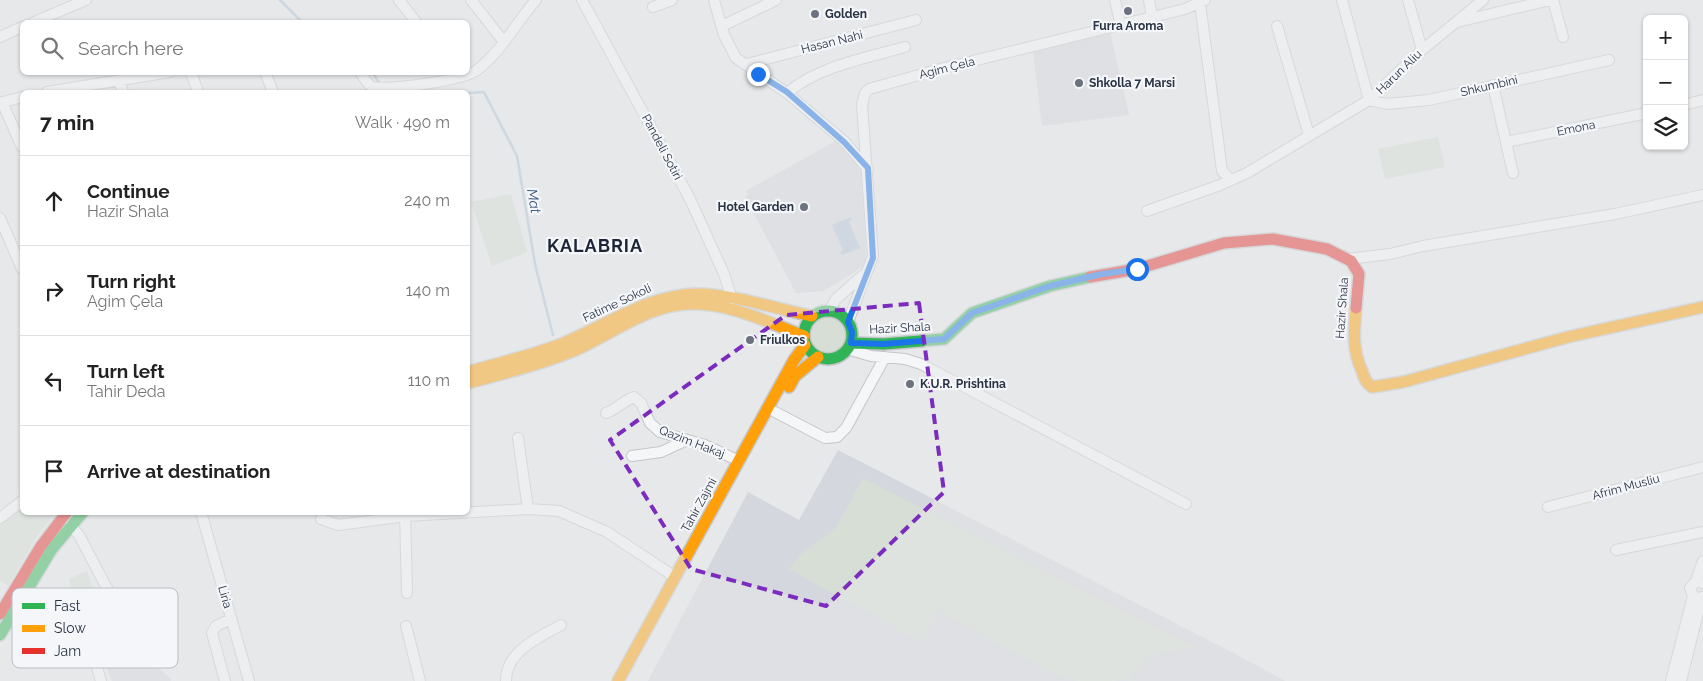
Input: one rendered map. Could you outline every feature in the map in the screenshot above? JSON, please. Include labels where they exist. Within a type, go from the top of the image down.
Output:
[{"type":"street","points":[[39,20],[86,0]]},
{"type":"street","points":[[399,0],[414,20]]},
{"type":"street","points":[[471,0],[504,42]]},
{"type":"street","points":[[470,75],[479,69],[504,42],[536,0]]},
{"type":"street","name":"Pandeli Sotiri","points":[[582,0],[686,192],[724,274],[732,299]]},
{"type":"street","points":[[653,7],[672,0]]},
{"type":"street","points":[[714,0],[722,26],[736,58],[787,92],[844,142],[868,168]]},
{"type":"street","points":[[722,26],[776,0]]},
{"type":"street","points":[[1115,0],[1121,26]]},
{"type":"street","points":[[1149,0],[1152,17]]},
{"type":"street","points":[[1342,0],[1370,100]]},
{"type":"street","points":[[1408,0],[1422,50]]},
{"type":"street","points":[[1454,22],[1551,0],[1563,37]]},
{"type":"street","name":"Harun Aliu","points":[[1147,211],[1231,180],[1370,100],[1422,50],[1480,1]]},
{"type":"street","points":[[1202,2],[1222,172],[1231,180]]},
{"type":"street","name":"Agim Çela","points":[[848,322],[873,256],[862,105],[865,94],[869,89],[949,67],[1121,26],[1202,2]]},
{"type":"street","name":"Hasan Nahi","points":[[747,64],[916,20]]},
{"type":"street","points":[[1277,26],[1309,135]]},
{"type":"street","points":[[0,37],[20,28]]},
{"type":"street","points":[[787,92],[808,78],[831,69],[905,47]]},
{"type":"street","name":"Shkumbini","points":[[1370,100],[1387,104],[1429,100],[1608,60]]},
{"type":"street","points":[[60,90],[153,75]]},
{"type":"street","points":[[192,75],[197,90]]},
{"type":"street","points":[[266,75],[272,90]]},
{"type":"street","points":[[362,75],[369,85],[382,87],[454,75],[470,75]]},
{"type":"street","points":[[119,81],[122,90]]},
{"type":"street","points":[[1493,85],[1513,173]]},
{"type":"street","points":[[20,98],[1,102],[20,142]]},
{"type":"street","points":[[1688,104],[1703,100]]},
{"type":"street","name":"Emona","points":[[1506,142],[1643,114]]},
{"type":"street","points":[[1348,259],[1390,254],[1423,246],[1614,214],[1703,195]]},
{"type":"street","points":[[0,218],[20,264]]},
{"type":"street","name":"Hazir Shala","points":[[849,346],[944,339],[972,313],[1050,286],[1102,274],[1137,269],[1188,252],[1224,243],[1248,240],[1273,239],[1327,249],[1348,259],[1359,274],[1353,327],[1355,355],[1367,384],[1372,387],[1403,382],[1568,336],[1703,307]]},
{"type":"street","name":"Agim Çela","points":[[829,311],[836,299],[866,272]]},
{"type":"street","name":"Fatime Sokoli","points":[[470,371],[558,345],[662,298],[691,294],[732,299],[812,316]]},
{"type":"street","name":"Fatime Sokoli","points":[[470,382],[553,358],[674,306],[699,304],[759,317],[804,341]]},
{"type":"street","points":[[820,312],[838,313],[848,322],[852,332],[849,346],[835,358],[818,357],[804,341],[806,325],[812,316],[820,312]]},
{"type":"street","name":"Tahir Zajmi","points":[[618,681],[804,341]]},
{"type":"street","points":[[849,346],[885,357],[905,359],[921,364],[1186,504]]},
{"type":"street","name":"Tahir Zajmi","points":[[627,681],[795,376],[818,357]]},
{"type":"street","points":[[775,412],[825,438],[837,437],[846,428],[885,357]]},
{"type":"street","name":"Qazim Hakaj","points":[[606,413],[616,410],[624,401],[634,397],[641,403],[654,428],[739,461]]},
{"type":"street","points":[[518,438],[528,509]]},
{"type":"street","points":[[632,456],[661,452],[687,440]]},
{"type":"street","name":"Afrim Musliu","points":[[1548,507],[1703,467]]},
{"type":"street","points":[[0,518],[20,503]]},
{"type":"street","points":[[470,511],[544,509],[572,515],[607,532],[675,577]]},
{"type":"street","points":[[16,588],[41,546],[65,515]]},
{"type":"street","points":[[28,588],[52,548],[79,515]]},
{"type":"street","name":"Liria","points":[[202,515],[249,681]]},
{"type":"street","points":[[321,519],[338,526],[400,515]]},
{"type":"street","points":[[406,515],[407,593]]},
{"type":"street","points":[[70,525],[79,535],[107,588]]},
{"type":"street","points":[[1616,550],[1703,532]]},
{"type":"street","points":[[1681,681],[1691,635],[1701,611],[1699,596],[1690,588],[1699,582],[1703,562]]},
{"type":"street","points":[[0,614],[12,594]]},
{"type":"street","points":[[1671,681],[1699,596]]},
{"type":"street","points":[[0,635],[12,615]]},
{"type":"street","points":[[224,681],[212,633],[220,623],[231,619]]},
{"type":"street","points":[[506,681],[508,668],[517,654],[538,637],[561,625]]},
{"type":"street","points":[[406,626],[420,681]]},
{"type":"street","points":[[1691,635],[1703,633]]},
{"type":"street","points":[[97,668],[101,681]]},
{"type":"highlighted area","points":[[919,303],[944,492],[826,606],[691,569],[610,440],[786,315]]},
{"type":"shaded area","name":"Shkolla 7 Marsi","points":[[1110,31],[1129,115],[1042,126],[1033,52]]},
{"type":"shaded area","points":[[1438,137],[1445,167],[1385,179],[1378,149]]},
{"type":"shaded area","points":[[836,141],[861,170],[867,264],[824,291],[796,293],[745,197],[748,195],[746,191]]},
{"type":"shaded area","points":[[511,194],[527,252],[492,266],[471,202]]},
{"type":"shaded area","points":[[828,316],[835,317],[841,322],[846,328],[846,342],[841,348],[835,353],[828,354],[821,353],[815,348],[810,342],[809,335],[810,328],[815,322],[821,317]]},
{"type":"shaded area","points":[[838,450],[1285,681],[648,681],[748,492],[799,520]]},
{"type":"shaded area","points":[[863,478],[1195,648],[1153,654],[1129,677],[1136,681],[1127,681],[1128,678],[1116,681],[1076,681],[1055,676],[939,611],[922,643],[789,569],[800,555],[836,528]]},
{"type":"shaded area","points":[[20,509],[20,515],[53,515],[36,538],[8,586],[0,580],[0,524]]},
{"type":"shaded area","points":[[87,571],[92,588],[72,588],[69,579]]},
{"type":"shaded area","points":[[107,668],[158,668],[171,681],[112,681]]},
{"type":"water","points":[[851,217],[852,220],[849,222],[860,248],[842,255],[840,252],[843,250],[832,225]]},
{"type":"waterway","name":"Mat","points":[[280,0],[300,20]]},
{"type":"waterway","name":"Mat","points":[[374,75],[380,84]]},
{"type":"waterway","name":"Mat","points":[[470,93],[484,92],[517,156],[535,264],[553,335]]},
{"type":"traffic: fast","points":[[851,343],[884,344],[944,339],[972,313],[1050,286],[1090,277]]},
{"type":"traffic: fast","points":[[823,311],[833,311],[845,318],[852,330],[852,335],[852,340],[845,352],[833,359],[823,359],[815,355],[808,348],[804,340],[804,330],[808,322],[815,315],[823,311]]},
{"type":"traffic: fast","points":[[28,588],[52,549],[80,515]]},
{"type":"traffic: fast","points":[[0,635],[12,615]]},
{"type":"traffic: slow","points":[[470,371],[559,345],[626,313],[660,300],[678,296],[697,294],[725,296],[812,316]]},
{"type":"traffic: slow","points":[[470,382],[524,368],[565,354],[591,343],[644,315],[672,306],[687,304],[717,306],[762,319],[804,336]]},
{"type":"traffic: slow","points":[[1356,308],[1355,348],[1364,378],[1372,387],[1403,382],[1568,337],[1703,307]]},
{"type":"traffic: slow","points":[[618,681],[794,360],[805,345]]},
{"type":"traffic: slow","points":[[789,387],[795,376],[818,357]]},
{"type":"traffic: jam","points":[[1090,277],[1137,269],[1224,243],[1273,239],[1327,249],[1351,261],[1359,274],[1356,308]]},
{"type":"traffic: jam","points":[[16,588],[41,546],[65,515]]},
{"type":"traffic: jam","points":[[0,614],[12,594]]},
{"type":"place","name":"Furra Aroma","points":[[1128,11]]},
{"type":"place","name":"Golden","points":[[815,14]]},
{"type":"place","name":"Shkolla 7 Marsi","points":[[1079,83]]},
{"type":"place","name":"Hotel Garden","points":[[804,207]]},
{"type":"place","name":"Friulkos","points":[[750,340]]},
{"type":"place","name":"K.U.R. Prishtina","points":[[910,384]]},
{"type":"district","name":"KALABRIA","points":[[595,246]]},
{"type":"route","points":[[758,74],[787,92],[852,149],[868,168],[867,182],[873,258],[859,290],[856,307],[848,322],[852,332],[851,343],[884,344],[944,339],[972,313],[1050,286],[1102,274],[1137,269]]}]
